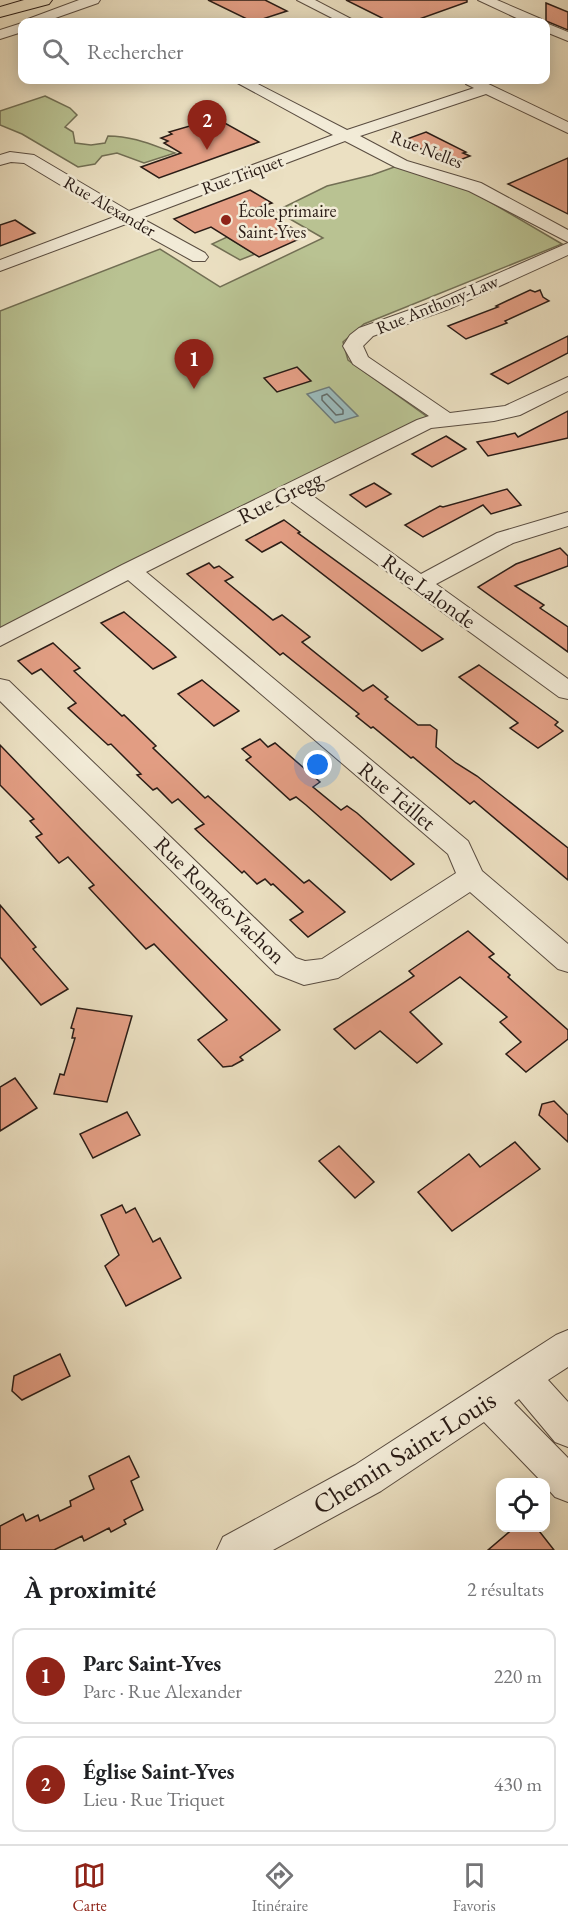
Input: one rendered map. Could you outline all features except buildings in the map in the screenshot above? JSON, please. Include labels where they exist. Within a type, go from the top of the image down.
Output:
[{"type":"main road","points":[[0,12],[43,0]]},
{"type":"street","points":[[43,18],[93,0]]},
{"type":"street","points":[[485,0],[527,18]]},
{"type":"street","points":[[313,1],[343,18]]},
{"type":"street","points":[[0,35],[18,28]]},
{"type":"street","points":[[550,29],[568,37]]},
{"type":"street","name":"Rue Nelles","points":[[248,84],[400,164],[475,187],[568,237]]},
{"type":"street","points":[[476,84],[568,128]]},
{"type":"street","name":"Rue Triquet","points":[[0,266],[347,135],[487,89]]},
{"type":"street","name":"Rue Alexander","points":[[0,160],[20,156],[28,158],[126,217],[199,257]]},
{"type":"street","name":"Rue Anthony-Law","points":[[445,418],[360,360],[353,346],[357,339],[366,332],[442,305],[568,248]]},
{"type":"street","name":"Rue Gregg","points":[[0,638],[130,570],[424,424],[445,418],[503,413],[526,405],[568,383]]},
{"type":"street","name":"Rue Lalonde","points":[[291,491],[568,691]]},
{"type":"street","points":[[419,584],[505,538],[568,519]]},
{"type":"street","name":"Rue Teillet","points":[[130,570],[459,848],[471,877],[568,961]]},
{"type":"street","name":"Rue Roméo-Vachon","points":[[0,687],[286,966],[304,973],[328,970],[471,877]]},
{"type":"street","name":"Chemin Saint-Louis","points":[[236,1550],[368,1478],[568,1347]]},
{"type":"street","points":[[523,1377],[568,1429]]},
{"type":"street","points":[[488,1401],[568,1484]]},
{"type":"green space","points":[[45,96],[70,108],[77,115],[65,127],[73,132],[75,143],[91,145],[105,143],[108,136],[117,136],[175,153],[144,163],[117,153],[102,156],[95,164],[78,167],[22,134],[0,125],[0,111]]},
{"type":"green space","points":[[397,166],[468,189],[562,244],[364,324],[343,342],[348,360],[429,418],[0,633],[0,311],[160,249],[220,287],[323,238],[276,211],[327,186]]},
{"type":"green space","points":[[227,237],[255,254],[240,260],[212,244]]},
{"type":"water","points":[[329,387],[358,416],[335,423],[307,394]]},
{"type":"place","name":"Église Saint-Yves","points":[[207,150]]},
{"type":"place","name":"École primaire Saint-Yves","points":[[226,220]]},
{"type":"place","name":"Parc Saint-Yves","points":[[194,389]]}]
